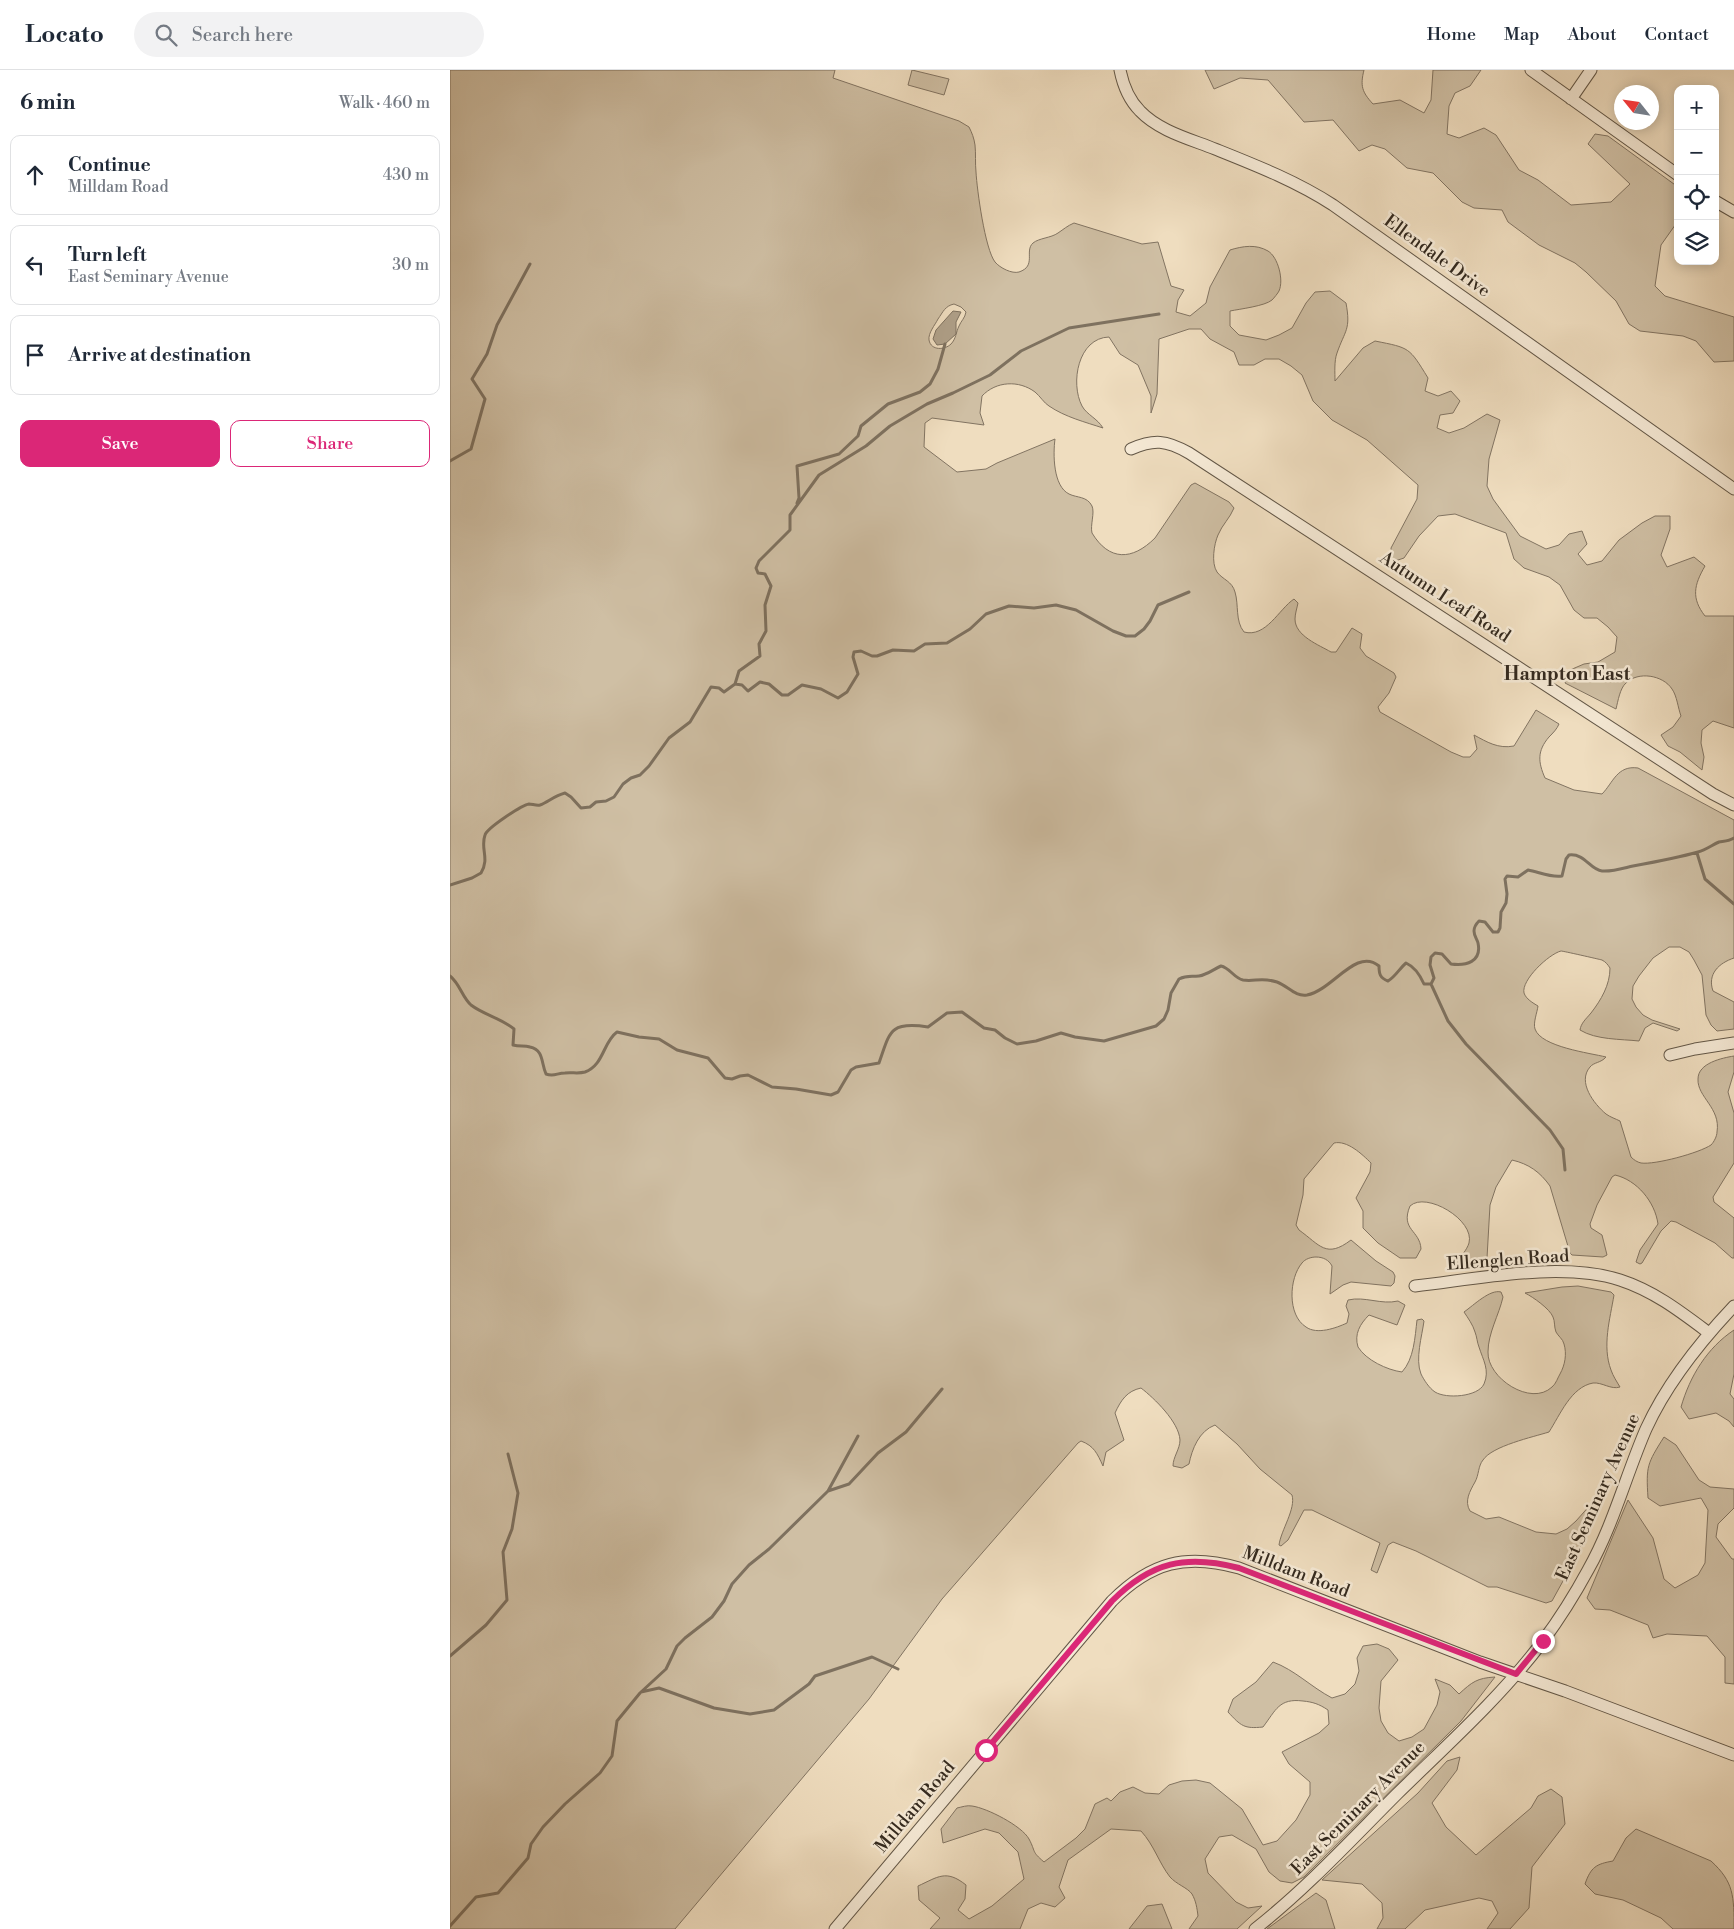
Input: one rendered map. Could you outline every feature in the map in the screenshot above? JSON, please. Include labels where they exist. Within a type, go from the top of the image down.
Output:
[{"type":"street","name":"Ellendale Drive","points":[[1120,70],[1130,98],[1148,118],[1168,130],[1286,179],[1333,205],[1734,489]]},
{"type":"street","points":[[1531,70],[1674,172]]},
{"type":"street","points":[[1571,99],[1591,70]]},
{"type":"street","points":[[1719,203],[1734,212]]},
{"type":"street","name":"Autumn Leaf Road","points":[[1130,449],[1148,442],[1161,442],[1189,453],[1713,794],[1734,805]]},
{"type":"street","points":[[1670,1055],[1695,1048],[1734,1043]]},
{"type":"street","name":"Ellenglen Road","points":[[1415,1286],[1534,1273],[1572,1272],[1595,1274],[1621,1280],[1652,1294],[1675,1307],[1709,1333]]},
{"type":"street","name":"East Seminary Avenue","points":[[1254,1929],[1279,1910],[1320,1872],[1516,1674],[1543,1641],[1589,1568],[1610,1523],[1647,1427],[1676,1379],[1709,1333],[1734,1306]]},
{"type":"street","name":"Milldam Road","points":[[835,1929],[1112,1601],[1126,1586],[1141,1576],[1158,1567],[1177,1562],[1218,1562],[1239,1568],[1734,1755]]},
{"type":"shaded area","points":[[450,70],[835,70],[833,78],[959,121],[969,127],[975,145],[977,181],[985,233],[991,255],[995,262],[1003,268],[1016,272],[1024,269],[1028,266],[1033,243],[1055,235],[1074,223],[1142,244],[1158,242],[1171,286],[1184,290],[1178,300],[1176,312],[1190,316],[1206,303],[1210,287],[1230,250],[1249,246],[1259,247],[1268,251],[1275,258],[1281,281],[1279,291],[1269,302],[1230,311],[1230,326],[1239,335],[1266,340],[1292,328],[1306,303],[1315,292],[1330,291],[1346,303],[1348,319],[1336,356],[1335,381],[1363,348],[1375,341],[1395,345],[1408,350],[1417,360],[1428,378],[1425,391],[1438,396],[1451,391],[1460,401],[1453,413],[1440,415],[1437,428],[1449,433],[1464,428],[1487,414],[1500,420],[1489,459],[1487,486],[1493,499],[1520,536],[1546,549],[1559,545],[1569,534],[1582,531],[1587,544],[1578,554],[1587,565],[1602,561],[1619,540],[1642,523],[1655,516],[1670,516],[1670,529],[1661,555],[1667,567],[1694,557],[1705,566],[1696,585],[1696,597],[1705,616],[1734,616],[1734,728],[1713,721],[1702,730],[1701,743],[1704,757],[1702,770],[1680,752],[1668,746],[1661,735],[1673,727],[1681,716],[1674,692],[1663,680],[1650,676],[1631,679],[1622,688],[1616,709],[1565,683],[1570,670],[1584,664],[1598,662],[1615,652],[1617,637],[1597,618],[1584,618],[1574,610],[1560,585],[1549,577],[1524,568],[1514,559],[1506,533],[1455,514],[1438,516],[1419,536],[1404,558],[1392,562],[1391,548],[1417,499],[1418,485],[1367,440],[1332,420],[1313,401],[1302,375],[1279,359],[1265,359],[1254,365],[1239,365],[1234,352],[1210,339],[1201,329],[1189,329],[1159,339],[1157,394],[1151,413],[1151,396],[1138,365],[1120,354],[1109,337],[1098,339],[1090,345],[1079,363],[1077,374],[1078,396],[1082,406],[1103,428],[1055,410],[1029,388],[1015,384],[994,387],[982,396],[980,413],[984,425],[932,418],[925,423],[924,447],[957,472],[986,469],[1055,439],[1054,461],[1060,484],[1069,494],[1085,499],[1090,503],[1093,509],[1092,533],[1106,549],[1121,555],[1138,551],[1155,538],[1191,485],[1195,483],[1229,502],[1234,508],[1218,535],[1214,548],[1214,559],[1217,572],[1234,588],[1239,623],[1244,632],[1252,633],[1266,627],[1294,599],[1298,603],[1295,619],[1299,630],[1303,635],[1331,652],[1336,652],[1352,628],[1362,634],[1360,648],[1366,656],[1394,673],[1396,677],[1389,693],[1378,707],[1380,712],[1451,752],[1463,757],[1470,757],[1477,749],[1474,735],[1498,746],[1514,746],[1536,710],[1559,724],[1542,747],[1540,762],[1545,778],[1574,790],[1602,794],[1620,772],[1625,769],[1638,768],[1734,820],[1734,958],[1719,966],[1713,974],[1712,985],[1713,991],[1734,1002],[1734,1029],[1717,1031],[1711,1025],[1706,1015],[1702,975],[1689,952],[1680,947],[1669,947],[1653,958],[1633,986],[1632,999],[1643,1015],[1680,1029],[1677,1031],[1653,1023],[1645,1028],[1639,1041],[1593,1036],[1580,1030],[1607,986],[1610,968],[1602,960],[1561,951],[1556,953],[1543,962],[1531,975],[1524,988],[1524,993],[1528,999],[1538,1006],[1535,1029],[1539,1035],[1556,1045],[1606,1057],[1590,1067],[1586,1073],[1586,1086],[1592,1099],[1601,1110],[1620,1121],[1631,1157],[1640,1163],[1677,1158],[1712,1144],[1716,1135],[1716,1116],[1701,1092],[1698,1079],[1699,1074],[1706,1065],[1734,1056],[1734,1072],[1728,1092],[1734,1113],[1734,1163],[1713,1197],[1714,1202],[1734,1218],[1734,1258],[1715,1243],[1671,1221],[1661,1231],[1642,1263],[1636,1262],[1640,1250],[1658,1224],[1653,1208],[1644,1193],[1631,1182],[1615,1175],[1612,1177],[1597,1205],[1590,1224],[1591,1228],[1602,1235],[1607,1255],[1603,1257],[1572,1255],[1550,1186],[1534,1169],[1512,1160],[1496,1187],[1490,1205],[1487,1258],[1478,1262],[1457,1263],[1469,1243],[1469,1234],[1465,1225],[1448,1210],[1427,1202],[1417,1202],[1410,1206],[1407,1220],[1420,1243],[1421,1249],[1416,1258],[1400,1258],[1378,1243],[1363,1228],[1363,1211],[1356,1198],[1370,1172],[1371,1163],[1349,1146],[1334,1143],[1304,1179],[1303,1195],[1296,1225],[1299,1230],[1324,1248],[1335,1249],[1351,1240],[1376,1261],[1393,1272],[1395,1276],[1394,1283],[1391,1286],[1351,1282],[1330,1294],[1331,1264],[1321,1258],[1306,1259],[1294,1278],[1292,1296],[1296,1314],[1306,1327],[1321,1331],[1347,1323],[1349,1314],[1346,1306],[1348,1300],[1398,1301],[1405,1305],[1397,1325],[1369,1315],[1359,1330],[1357,1338],[1358,1347],[1377,1364],[1402,1372],[1409,1361],[1415,1340],[1417,1320],[1422,1319],[1424,1321],[1419,1362],[1421,1374],[1435,1392],[1446,1396],[1461,1396],[1481,1388],[1486,1379],[1485,1365],[1474,1329],[1464,1312],[1487,1295],[1501,1292],[1503,1297],[1488,1345],[1490,1362],[1502,1380],[1522,1392],[1533,1394],[1543,1392],[1555,1384],[1563,1367],[1565,1352],[1563,1342],[1556,1332],[1554,1319],[1551,1314],[1525,1293],[1578,1286],[1611,1292],[1614,1295],[1607,1352],[1611,1370],[1620,1387],[1596,1383],[1585,1386],[1572,1396],[1549,1432],[1504,1446],[1488,1455],[1480,1465],[1468,1500],[1470,1511],[1486,1519],[1499,1517],[1536,1532],[1556,1534],[1567,1529],[1576,1521],[1607,1486],[1574,1561],[1552,1601],[1546,1603],[1497,1587],[1488,1587],[1416,1551],[1393,1542],[1388,1545],[1377,1573],[1371,1570],[1380,1543],[1312,1510],[1304,1510],[1288,1540],[1281,1546],[1279,1545],[1292,1507],[1292,1495],[1260,1469],[1237,1444],[1215,1425],[1209,1428],[1197,1441],[1189,1464],[1182,1468],[1173,1466],[1179,1447],[1179,1433],[1165,1411],[1141,1388],[1136,1389],[1125,1397],[1115,1413],[1124,1440],[1106,1452],[1103,1466],[1092,1448],[1081,1441],[1078,1443],[942,1599],[869,1699],[675,1929],[450,1929]],"holes":[[[954,304],[966,312],[953,342],[942,348],[932,346],[929,340],[930,335],[943,312],[948,306]]]},
{"type":"shaded area","points":[[912,70],[949,79],[944,95],[908,85]]},
{"type":"shaded area","points":[[1205,70],[1364,70],[1363,89],[1373,104],[1400,100],[1424,113],[1431,100],[1433,70],[1481,70],[1470,86],[1455,93],[1449,106],[1447,134],[1459,138],[1484,128],[1496,135],[1519,170],[1538,180],[1571,205],[1611,202],[1630,184],[1588,144],[1595,134],[1608,136],[1674,184],[1674,227],[1661,245],[1655,286],[1665,296],[1734,317],[1734,361],[1714,362],[1696,341],[1683,336],[1640,331],[1629,324],[1616,301],[1586,272],[1575,263],[1539,245],[1508,222],[1502,210],[1474,208],[1462,202],[1433,173],[1407,168],[1385,149],[1372,145],[1359,151],[1333,120],[1304,122],[1268,80],[1240,78],[1214,89]]},
{"type":"shaded area","points":[[953,311],[961,312],[956,322],[956,334],[945,344],[937,345],[933,339],[936,330]]},
{"type":"shaded area","points":[[1734,1330],[1734,1374],[1730,1394],[1734,1399],[1734,1427],[1729,1421],[1716,1413],[1689,1419],[1681,1407],[1689,1384],[1708,1354],[1724,1337]]},
{"type":"shaded area","points":[[1664,1437],[1676,1445],[1699,1480],[1710,1487],[1734,1489],[1734,1508],[1718,1524],[1716,1537],[1732,1559],[1734,1559],[1734,1684],[1725,1683],[1725,1657],[1707,1636],[1667,1634],[1653,1638],[1648,1625],[1610,1610],[1595,1609],[1587,1598],[1628,1500],[1653,1538],[1664,1579],[1675,1588],[1698,1575],[1705,1563],[1708,1510],[1701,1498],[1660,1506],[1648,1498],[1647,1479],[1649,1466],[1654,1453]]},
{"type":"shaded area","points":[[1377,1644],[1389,1649],[1398,1660],[1381,1681],[1379,1708],[1381,1721],[1388,1733],[1399,1741],[1412,1737],[1424,1729],[1437,1705],[1440,1692],[1435,1679],[1450,1685],[1459,1694],[1475,1681],[1495,1677],[1461,1721],[1304,1877],[1292,1883],[1280,1881],[1269,1872],[1256,1849],[1232,1835],[1219,1837],[1205,1859],[1208,1873],[1236,1902],[1248,1908],[1262,1906],[1237,1929],[1189,1929],[1198,1916],[1192,1894],[1170,1877],[1141,1831],[1111,1829],[1068,1860],[1059,1887],[1065,1898],[1055,1907],[1041,1903],[1028,1909],[1020,1929],[930,1929],[940,1918],[919,1900],[918,1886],[942,1876],[953,1877],[959,1880],[966,1885],[965,1899],[958,1910],[969,1919],[992,1906],[1024,1879],[1018,1852],[999,1833],[985,1829],[943,1843],[941,1829],[957,1808],[978,1807],[1012,1823],[1025,1834],[1035,1853],[1044,1862],[1085,1829],[1095,1804],[1107,1798],[1111,1801],[1120,1792],[1133,1787],[1145,1793],[1159,1794],[1169,1785],[1182,1781],[1196,1780],[1210,1783],[1242,1809],[1263,1845],[1277,1841],[1296,1820],[1310,1795],[1310,1782],[1289,1764],[1282,1752],[1319,1733],[1329,1724],[1328,1710],[1310,1702],[1288,1701],[1279,1706],[1263,1727],[1247,1727],[1243,1726],[1228,1712],[1233,1699],[1256,1682],[1273,1662],[1289,1669],[1332,1698],[1345,1694],[1355,1684],[1359,1671],[1357,1658],[1363,1646]]},
{"type":"shaded area","points":[[1460,1757],[1457,1770],[1432,1803],[1446,1827],[1476,1855],[1531,1808],[1538,1796],[1551,1789],[1562,1797],[1565,1824],[1532,1867],[1529,1908],[1510,1929],[1487,1929],[1498,1913],[1492,1901],[1479,1898],[1425,1910],[1405,1929],[1377,1929],[1383,1918],[1382,1903],[1362,1884],[1322,1880],[1418,1793],[1447,1761]]},
{"type":"shaded area","points":[[1636,1829],[1711,1861],[1719,1869],[1731,1890],[1734,1907],[1734,1929],[1673,1929],[1661,1918],[1623,1900],[1595,1894],[1585,1884],[1595,1867],[1602,1863],[1613,1861],[1626,1838]]},
{"type":"shaded area","points":[[1316,1893],[1326,1900],[1335,1929],[1267,1929]]},
{"type":"shaded area","points":[[1162,1904],[1172,1929],[1129,1929],[1147,1906]]},
{"type":"waterway","points":[[450,461],[471,449],[485,399],[472,379],[487,354],[497,325],[530,264]]},
{"type":"waterway","points":[[735,684],[739,671],[760,656],[759,644],[766,631],[765,605],[771,586],[765,574],[758,573],[756,568],[759,561],[790,530],[790,515],[819,475],[866,446],[890,426],[927,404],[990,375],[1021,351],[1069,328],[1159,314]]},
{"type":"waterway","points":[[797,503],[799,498],[797,466],[839,454],[858,436],[861,426],[888,404],[920,392],[930,384],[938,369],[945,344]]},
{"type":"waterway","points":[[450,885],[481,873],[485,863],[485,835],[498,822],[519,808],[529,804],[540,805],[565,793],[581,808],[590,807],[596,802],[606,801],[614,797],[623,784],[631,778],[640,775],[649,766],[669,738],[690,722],[711,687],[719,688],[724,692],[735,684],[742,685],[748,691],[760,682],[769,684],[782,695],[788,695],[802,685],[821,689],[838,698],[847,692],[858,674],[853,657],[854,652],[861,651],[877,656],[893,650],[914,651],[925,644],[947,643],[970,629],[986,614],[1009,606],[1034,608],[1056,605],[1076,610],[1113,631],[1126,636],[1135,636],[1150,621],[1158,605],[1189,592]]},
{"type":"waterway","points":[[450,976],[471,1005],[514,1029],[513,1045],[528,1046],[538,1051],[546,1074],[582,1073],[591,1069],[600,1059],[612,1036],[617,1032],[659,1039],[677,1050],[708,1058],[725,1078],[732,1079],[748,1075],[772,1087],[831,1095],[838,1092],[851,1070],[856,1067],[879,1063],[889,1036],[893,1031],[905,1026],[928,1027],[947,1013],[962,1012],[984,1028],[995,1030],[1017,1044],[1036,1041],[1061,1033],[1104,1041],[1156,1026],[1164,1019],[1168,1010],[1171,993],[1179,979],[1202,975],[1221,966],[1240,979],[1277,982],[1295,993],[1303,995],[1317,992],[1344,972],[1362,962],[1370,962],[1379,966],[1380,975],[1388,981],[1406,963],[1417,972],[1424,984],[1431,984],[1434,978],[1430,965],[1431,957],[1435,953],[1442,954],[1451,964],[1467,963],[1478,955],[1479,949],[1474,931],[1479,921],[1485,922],[1493,932],[1498,932],[1501,912],[1506,903],[1505,879],[1507,876],[1518,877],[1528,870],[1549,876],[1562,876],[1566,859],[1569,855],[1575,855],[1583,859],[1598,870],[1614,870],[1690,854],[1734,838]]},
{"type":"waterway","points":[[1697,853],[1705,879],[1734,904]]},
{"type":"waterway","points":[[1431,984],[1448,1021],[1466,1044],[1550,1130],[1563,1149],[1565,1170]]},
{"type":"waterway","points":[[828,1491],[849,1484],[878,1453],[906,1432],[942,1389]]},
{"type":"waterway","points":[[450,1926],[476,1897],[498,1893],[528,1858],[531,1844],[543,1827],[565,1804],[600,1773],[612,1756],[617,1721],[640,1693],[666,1669],[677,1646],[712,1617],[724,1601],[732,1584],[749,1565],[769,1549],[828,1491],[858,1436]]},
{"type":"waterway","points":[[450,1656],[486,1625],[507,1600],[503,1552],[512,1529],[518,1493],[508,1454]]},
{"type":"waterway","points":[[641,1692],[659,1688],[714,1708],[750,1714],[774,1710],[809,1684],[815,1676],[872,1657],[898,1669]]},
{"type":"district","name":"Hampton East","points":[[1567,674]]},
{"type":"route","points":[[986,1750],[1126,1586],[1158,1567],[1177,1562],[1218,1562],[1239,1568],[1480,1662],[1516,1674],[1543,1641]]}]
